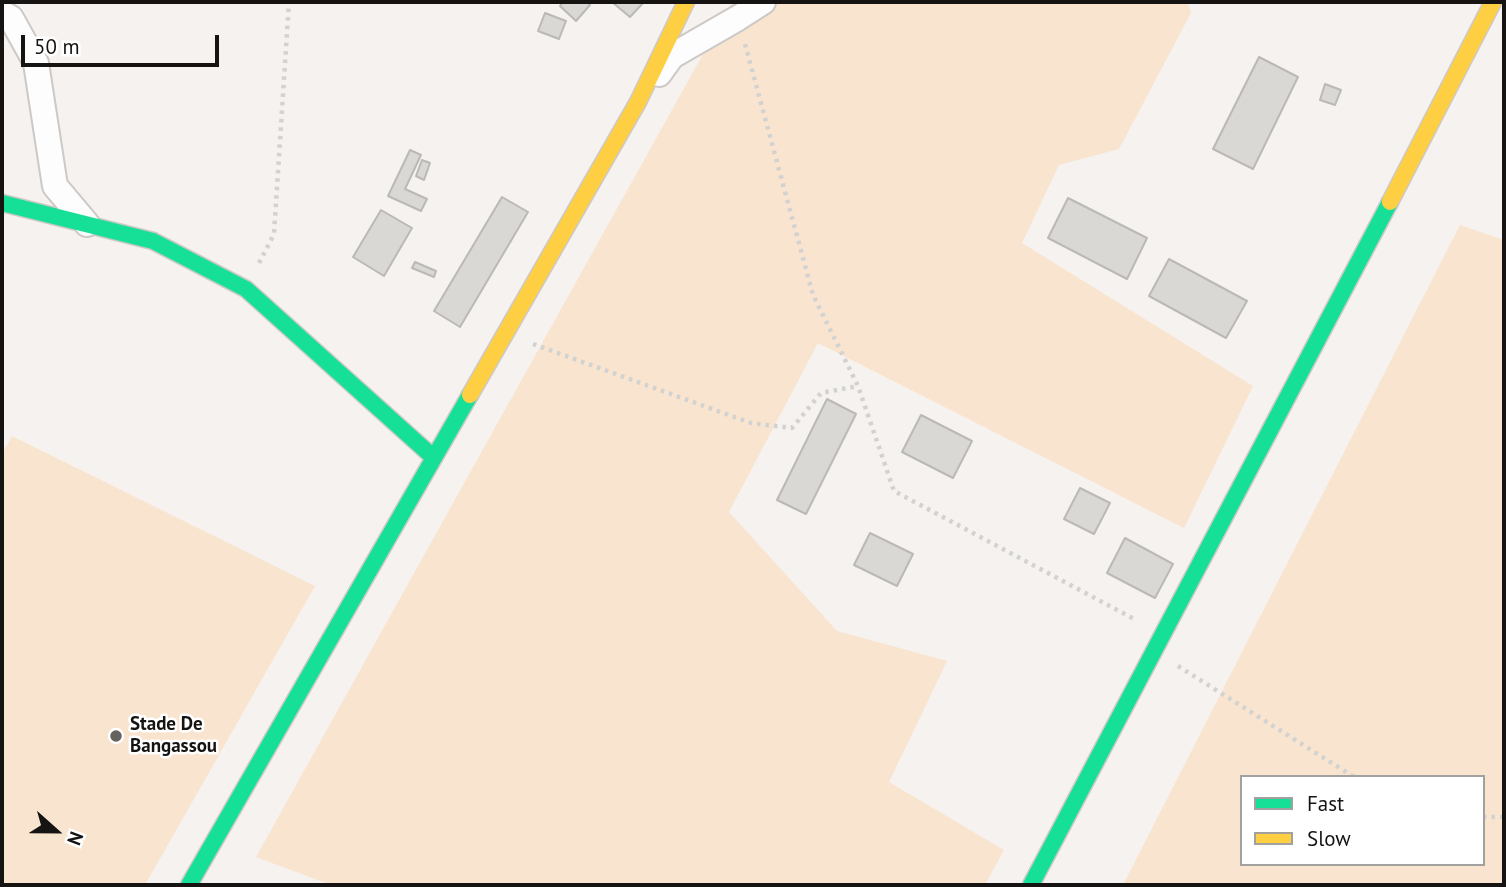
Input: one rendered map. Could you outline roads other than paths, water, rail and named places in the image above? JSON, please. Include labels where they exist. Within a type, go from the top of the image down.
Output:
[{"type":"street","points":[[189,885],[638,102],[686,2]]},
{"type":"street","points":[[638,102],[672,56],[763,2]]},
{"type":"street","points":[[1031,885],[1381,221],[1493,2]]},
{"type":"street","points":[[9,15],[36,63],[55,186],[87,224]]},
{"type":"street","points":[[2,203],[152,240],[246,289],[433,457]]},
{"type":"place","name":"Stade De Bangassou","points":[[116,736]]}]
